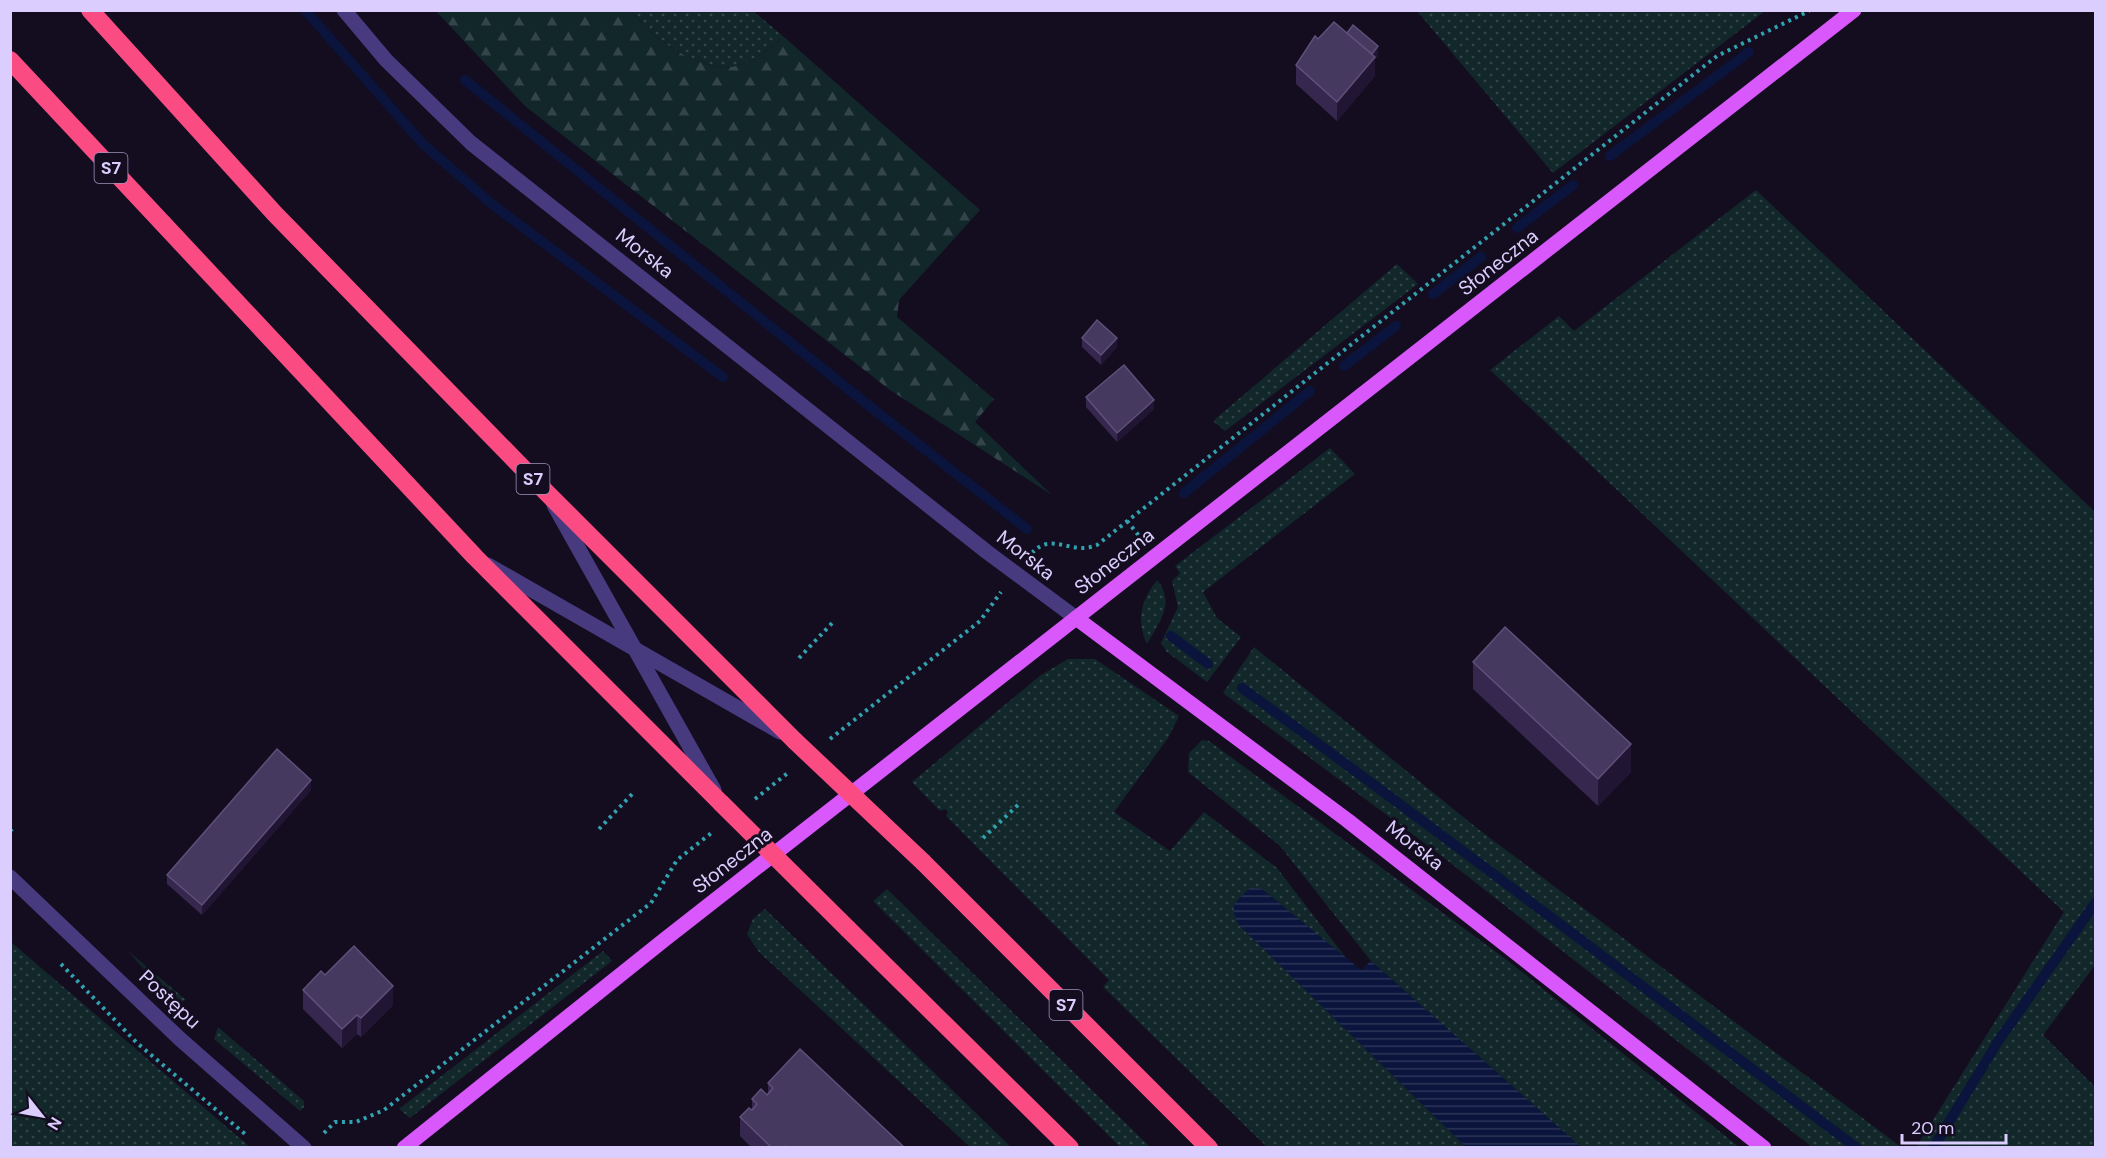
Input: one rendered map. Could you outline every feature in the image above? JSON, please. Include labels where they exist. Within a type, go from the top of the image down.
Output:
[{"type":"highway","name":"S7","points":[[90,10],[275,214],[547,493],[795,741],[923,862],[1209,1148]]},
{"type":"highway","name":"S7","points":[[10,60],[475,557],[1070,1148]]},
{"type":"main road","name":"Słoneczna","points":[[404,1148],[600,990],[1854,10]]},
{"type":"main road","name":"Morska","points":[[1076,618],[1356,826],[1764,1148]]},
{"type":"street","name":"Morska","points":[[344,10],[386,60],[471,143],[987,552],[1076,618]]},
{"type":"street","points":[[547,493],[721,803]]},
{"type":"street","points":[[475,557],[795,741]]},
{"type":"street","name":"Postępu","points":[[10,877],[180,1039],[304,1148]]},
{"type":"path","points":[[1026,560],[1036,549],[1053,543],[1079,550],[1087,549],[1127,522],[1717,56],[1809,10]]},
{"type":"path","points":[[1127,522],[1145,544]]},
{"type":"path","points":[[824,744],[980,621],[1006,585]]},
{"type":"path","points":[[799,658],[834,621]]},
{"type":"path","points":[[750,802],[796,766]]},
{"type":"path","points":[[599,829],[634,792]]},
{"type":"path","points":[[983,838],[1019,804]]},
{"type":"path","points":[[326,1131],[335,1122],[356,1122],[384,1110],[431,1075],[651,903],[677,860],[723,824]]},
{"type":"path","points":[[57,960],[137,1043],[252,1139]]},
{"type":"green space","points":[[436,11],[632,11],[651,32],[676,50],[690,58],[718,67],[738,66],[745,63],[784,37],[980,210],[899,300],[897,317],[994,399],[975,422],[1052,495],[890,390],[525,106]]},
{"type":"green space","points":[[632,11],[753,11],[784,37],[745,63],[738,66],[718,67],[690,58],[676,50],[651,32]]},
{"type":"green space","points":[[1417,11],[1765,11],[1553,173]]},
{"type":"green space","points":[[1756,190],[2095,512],[2095,965],[2043,1035],[2095,1087],[2095,1147],[1916,1147],[2064,912],[1490,370],[1559,316],[1574,331]]},
{"type":"green space","points":[[1397,264],[1418,284],[1225,431],[1213,421]]},
{"type":"green space","points":[[1330,448],[1355,474],[1203,592],[1217,618],[1241,637],[1207,682],[1167,652],[1161,643],[1178,607],[1172,581],[1180,573],[1175,566]]},
{"type":"green space","points":[[1157,580],[1163,588],[1165,597],[1164,612],[1147,644],[1142,626],[1142,610],[1147,595]]},
{"type":"green space","points":[[1254,647],[1478,829],[1901,1147],[1812,1147],[1443,857],[1223,693]]},
{"type":"green space","points":[[1068,659],[1095,659],[1179,716],[1168,738],[1114,812],[1170,851],[1204,812],[1277,868],[1346,958],[1262,889],[1239,925],[1466,1147],[1267,1147],[1103,987],[1109,980],[946,816],[948,812],[945,809],[940,811],[912,782],[1041,675]]},
{"type":"green space","points":[[1202,740],[1209,741],[1507,960],[1739,1147],[1581,1147],[1371,961],[1280,846],[1188,772],[1189,753]]},
{"type":"green space","points":[[887,889],[1150,1147],[1120,1147],[873,901]]},
{"type":"green space","points":[[765,909],[1011,1147],[970,1147],[759,952],[747,934],[753,919]]},
{"type":"green space","points":[[11,942],[250,1147],[11,1147]]},
{"type":"green space","points":[[127,950],[186,1000],[175,1004]]},
{"type":"green space","points":[[603,951],[612,961],[410,1118],[399,1109]]},
{"type":"green space","points":[[218,1027],[304,1101],[304,1107],[300,1111],[214,1039]]},
{"type":"water","points":[[1250,888],[1262,889],[1361,970],[1371,961],[1581,1147],[1466,1147],[1239,925],[1234,908],[1240,897]]},
{"type":"building","points":[[1334,22],[1375,57],[1337,102],[1296,65],[1315,36],[1318,39]]},
{"type":"building","points":[[1353,25],[1378,46],[1372,54],[1347,33]]},
{"type":"building","points":[[1097,320],[1117,338],[1101,355],[1082,338]]},
{"type":"building","points":[[1124,365],[1154,400],[1117,433],[1086,397]]},
{"type":"building","points":[[1505,627],[1631,744],[1598,779],[1473,662]]},
{"type":"building","points":[[277,749],[311,780],[202,905],[167,875]]},
{"type":"building","points":[[354,946],[393,986],[361,1018],[357,1015],[342,1029],[303,990],[321,971],[325,975]]},
{"type":"building","points":[[800,1049],[905,1148],[788,1148],[786,1146],[785,1148],[772,1148],[740,1117],[757,1104],[752,1099],[761,1089],[767,1095],[773,1088],[768,1083]]},
{"type":"waterway","points":[[305,10],[422,143],[493,205],[723,377]]},
{"type":"waterway","points":[[1610,156],[1749,52]]},
{"type":"waterway","points":[[465,80],[868,405],[1027,529]]},
{"type":"waterway","points":[[1517,228],[1573,185]]},
{"type":"waterway","points":[[1433,294],[1481,257]]},
{"type":"waterway","points":[[1344,366],[1396,326]]},
{"type":"waterway","points":[[1184,493],[1310,391]]},
{"type":"waterway","points":[[1171,636],[1208,664]]},
{"type":"waterway","points":[[1242,688],[1474,859],[1857,1148]]},
{"type":"waterway","points":[[1933,1148],[1999,1040],[2096,902]]}]
